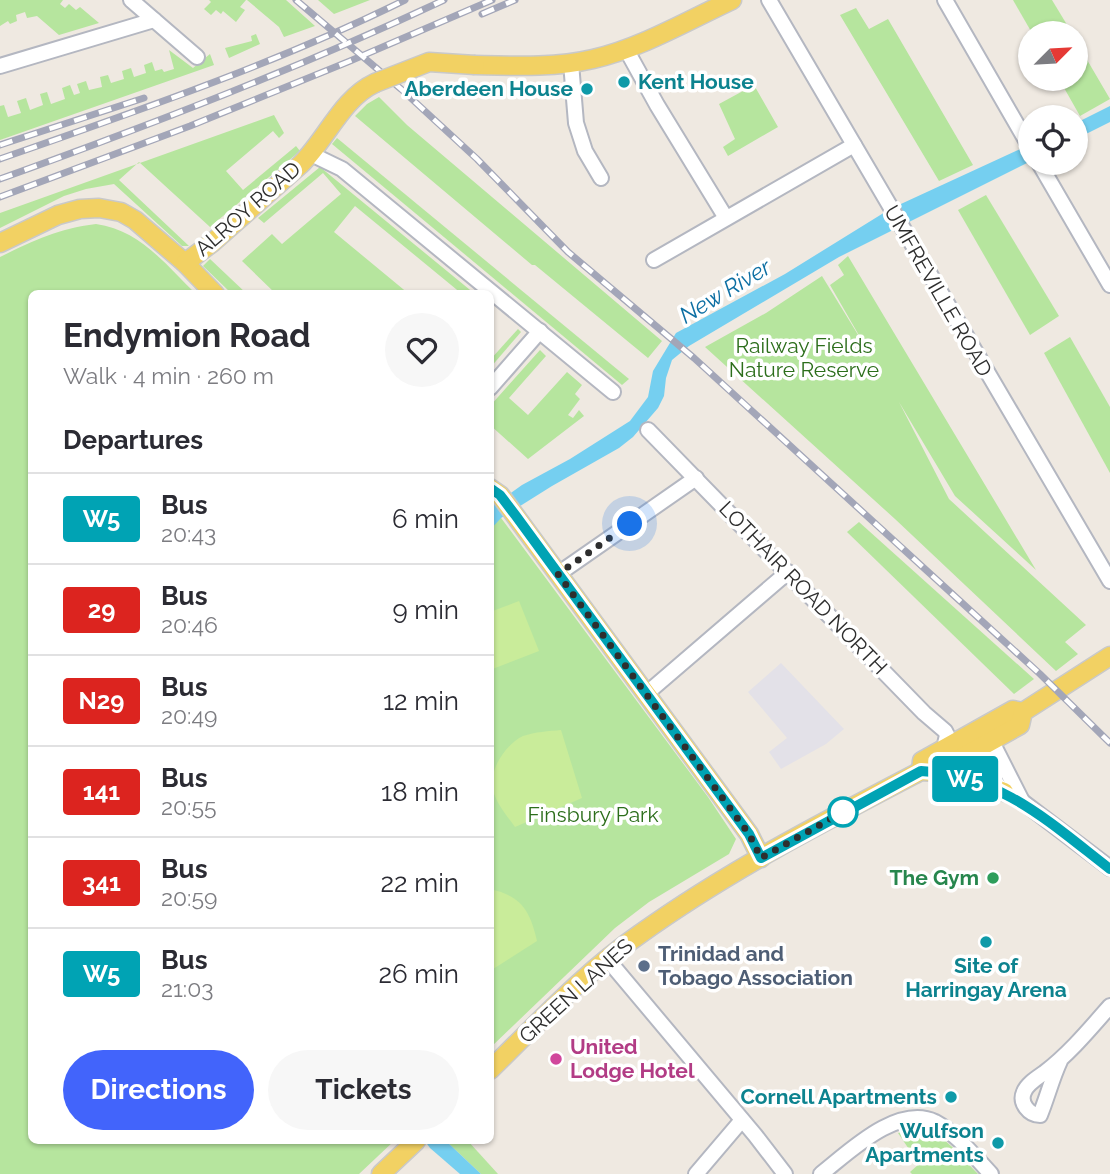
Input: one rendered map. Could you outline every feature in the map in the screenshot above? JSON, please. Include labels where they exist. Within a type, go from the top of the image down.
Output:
[{"type":"main road","name":"ALROY ROAD","points":[[185,263],[213,242],[311,154],[349,101],[365,88],[420,65],[437,61],[516,66],[591,60],[626,49],[732,0]]},
{"type":"main road","points":[[0,243],[58,215],[80,209],[99,208],[121,212],[135,220],[185,263],[211,290]]},
{"type":"main road","points":[[496,492],[749,834],[761,858]]},
{"type":"main road","name":"GREEN LANES","points":[[494,1066],[643,931],[761,858],[928,772],[980,739],[1013,710],[1023,712],[1110,656]]},
{"type":"main road","name":"GREEN LANES","points":[[928,772],[922,761],[944,749],[980,739]]},
{"type":"main road","points":[[928,772],[977,782],[1004,792]]},
{"type":"main road","points":[[381,1174],[413,1144]]},
{"type":"street","points":[[131,0],[197,57]]},
{"type":"street","name":"UMFREVILLE ROAD","points":[[769,0],[1110,581]]},
{"type":"street","points":[[945,0],[1018,128]]},
{"type":"street","points":[[0,66],[154,20]]},
{"type":"street","points":[[626,49],[726,218]]},
{"type":"street","points":[[571,63],[576,123],[585,151],[601,178]]},
{"type":"street","points":[[654,260],[854,145]]},
{"type":"street","points":[[311,154],[342,169],[490,290]]},
{"type":"street","points":[[1046,175],[1110,285]]},
{"type":"street","points":[[494,293],[613,392]]},
{"type":"street","points":[[494,383],[540,331]]},
{"type":"street","name":"LOTHAIR ROAD NORTH","points":[[649,430],[924,713],[945,731],[947,735],[944,749]]},
{"type":"street","points":[[558,574],[696,478]]},
{"type":"street","points":[[646,694],[788,572]]},
{"type":"street","points":[[980,739],[987,773],[1004,792],[1023,802],[1110,869]]},
{"type":"street","points":[[980,739],[1023,802]]},
{"type":"street","points":[[608,960],[785,1174]]},
{"type":"street","points":[[1060,1060],[1110,1006]]},
{"type":"street","points":[[821,1174],[882,1128],[895,1122],[919,1118],[933,1121],[949,1132],[991,1174]]},
{"type":"street","points":[[695,1174],[742,1120]]},
{"type":"shaded area","points":[[781,663],[844,729],[826,744],[781,769],[769,752],[787,738],[748,692]]},
{"type":"green space","points":[[0,0],[63,0],[60,4],[65,8],[69,4],[76,10],[80,7],[99,23],[59,35],[37,16],[27,18],[25,12],[16,15],[17,21],[10,24],[8,21],[0,26]]},
{"type":"green space","points":[[209,0],[246,0],[240,7],[245,10],[236,22],[223,11],[221,14],[216,10],[211,15],[204,9],[211,2]]},
{"type":"green space","points":[[247,0],[286,0],[315,26],[284,37],[279,27]]},
{"type":"green space","points":[[318,0],[370,0],[334,14]]},
{"type":"green space","points":[[1013,0],[1052,0],[1065,21],[1025,21]]},
{"type":"green space","points":[[856,8],[869,29],[888,19],[973,165],[939,181],[840,15]]},
{"type":"green space","points":[[256,34],[260,44],[229,58],[225,48],[252,41],[251,36]]},
{"type":"green space","points":[[169,50],[193,68],[210,54],[214,65],[0,140],[0,106],[4,105],[8,117],[21,113],[17,101],[26,98],[30,110],[43,105],[40,94],[47,92],[51,104],[65,99],[62,88],[70,85],[74,95],[80,93],[77,84],[86,81],[89,90],[102,87],[100,77],[108,75],[111,83],[124,79],[122,71],[131,68],[134,77],[146,73],[144,65],[152,62],[155,71],[174,69]]},
{"type":"green space","points":[[1088,61],[1110,99],[1088,111],[1088,105],[1074,105],[1066,91],[1088,91]]},
{"type":"green space","points":[[754,85],[778,127],[728,156],[723,147],[735,139],[719,104]]},
{"type":"green space","points":[[379,97],[407,125],[662,341],[648,358],[532,265],[355,116]]},
{"type":"green space","points":[[274,115],[284,133],[279,138],[273,131],[226,171],[243,190],[296,146],[300,151],[210,227],[140,163]]},
{"type":"green space","points":[[337,138],[629,379],[622,385],[332,144]]},
{"type":"green space","points":[[137,164],[119,180],[189,246],[182,246],[114,184],[64,196],[0,228],[0,213]]},
{"type":"green space","points":[[320,167],[470,290],[457,290],[355,206],[334,232],[404,290],[272,290],[242,261],[272,234],[282,244],[341,194],[323,173],[264,223],[258,218]]},
{"type":"green space","points":[[986,195],[1059,316],[1030,335],[958,210]]},
{"type":"green space","points":[[96,224],[126,233],[151,250],[192,290],[28,290],[28,1144],[391,1144],[359,1174],[0,1174],[0,257],[46,236]]},
{"type":"green space","name":"Railway Fields Nature Reserve","points":[[848,256],[1036,570],[955,496],[899,402],[949,499],[1086,625],[1065,642],[1078,654],[1056,671],[895,519],[705,347],[766,313],[822,276],[868,351],[830,285],[844,275],[838,265]]},
{"type":"green space","points":[[210,259],[243,290],[228,290],[203,266]]},
{"type":"green space","points":[[518,329],[521,332],[494,363],[494,356]]},
{"type":"green space","points":[[1070,337],[1110,407],[1110,473],[1044,353]]},
{"type":"green space","points":[[540,350],[546,356],[509,398],[528,415],[567,372],[582,385],[575,394],[580,399],[568,415],[573,418],[579,410],[584,416],[528,459],[494,429],[494,402]]},
{"type":"green space","name":"Finsbury Park","points":[[494,508],[708,797],[736,839],[729,854],[649,902],[615,928],[494,1044]]},
{"type":"green space","points":[[859,522],[1034,679],[1014,694],[847,532]]},
{"type":"green space","points":[[519,601],[539,651],[494,668],[494,610]]},
{"type":"green space","points":[[561,730],[582,798],[515,827],[494,795],[494,771],[510,745],[523,736]]},
{"type":"green space","points":[[494,890],[510,896],[523,906],[537,941],[494,968]]},
{"type":"green space","points":[[914,1129],[933,1133],[941,1138],[978,1174],[912,1174],[910,1172],[919,1164],[898,1133]]},
{"type":"green space","points":[[449,1144],[471,1144],[498,1174],[481,1174]]},
{"type":"water","points":[[1110,106],[1110,122],[1088,133],[1088,117]]},
{"type":"water","points":[[1018,150],[1018,168],[839,257],[689,346],[672,360],[664,396],[658,408],[633,437],[501,518],[494,526],[494,505],[522,485],[570,459],[630,421],[648,397],[653,371],[676,333],[785,274],[890,209]]},
{"type":"water","points":[[427,1144],[449,1144],[481,1174],[460,1174]]},
{"type":"railway","points":[[296,0],[401,89],[477,159],[568,252],[694,358],[1040,674],[1110,743]]},
{"type":"railway","points":[[0,159],[256,66],[405,0]]},
{"type":"railway","points":[[0,179],[224,95],[444,0]]},
{"type":"railway","points":[[0,197],[190,126],[492,0]]},
{"type":"railway","points":[[482,14],[515,0]]},
{"type":"railway","points":[[0,145],[144,98]]},
{"type":"bus line","name":"W5","points":[[494,491],[516,516],[749,834],[761,858],[921,771],[977,782],[1004,792],[1023,802],[1110,869]]},
{"type":"place","name":"Kent House","points":[[624,82]]},
{"type":"place","name":"Aberdeen House","points":[[587,89]]},
{"type":"place","name":"The Gym","points":[[993,878]]},
{"type":"place","name":"Site of Harringay Arena","points":[[986,942]]},
{"type":"place","name":"Trinidad and Tobago Association","points":[[644,966]]},
{"type":"place","name":"United Lodge Hotel","points":[[556,1059]]},
{"type":"place","name":"Cornell Apartments","points":[[951,1097]]},
{"type":"place","name":"Wulfson Apartments","points":[[998,1143]]},
{"type":"route","points":[[630,524],[558,574],[749,834],[761,858],[843,812]]},
{"type":"water label","name":"New River","points":[[725,291]]}]
